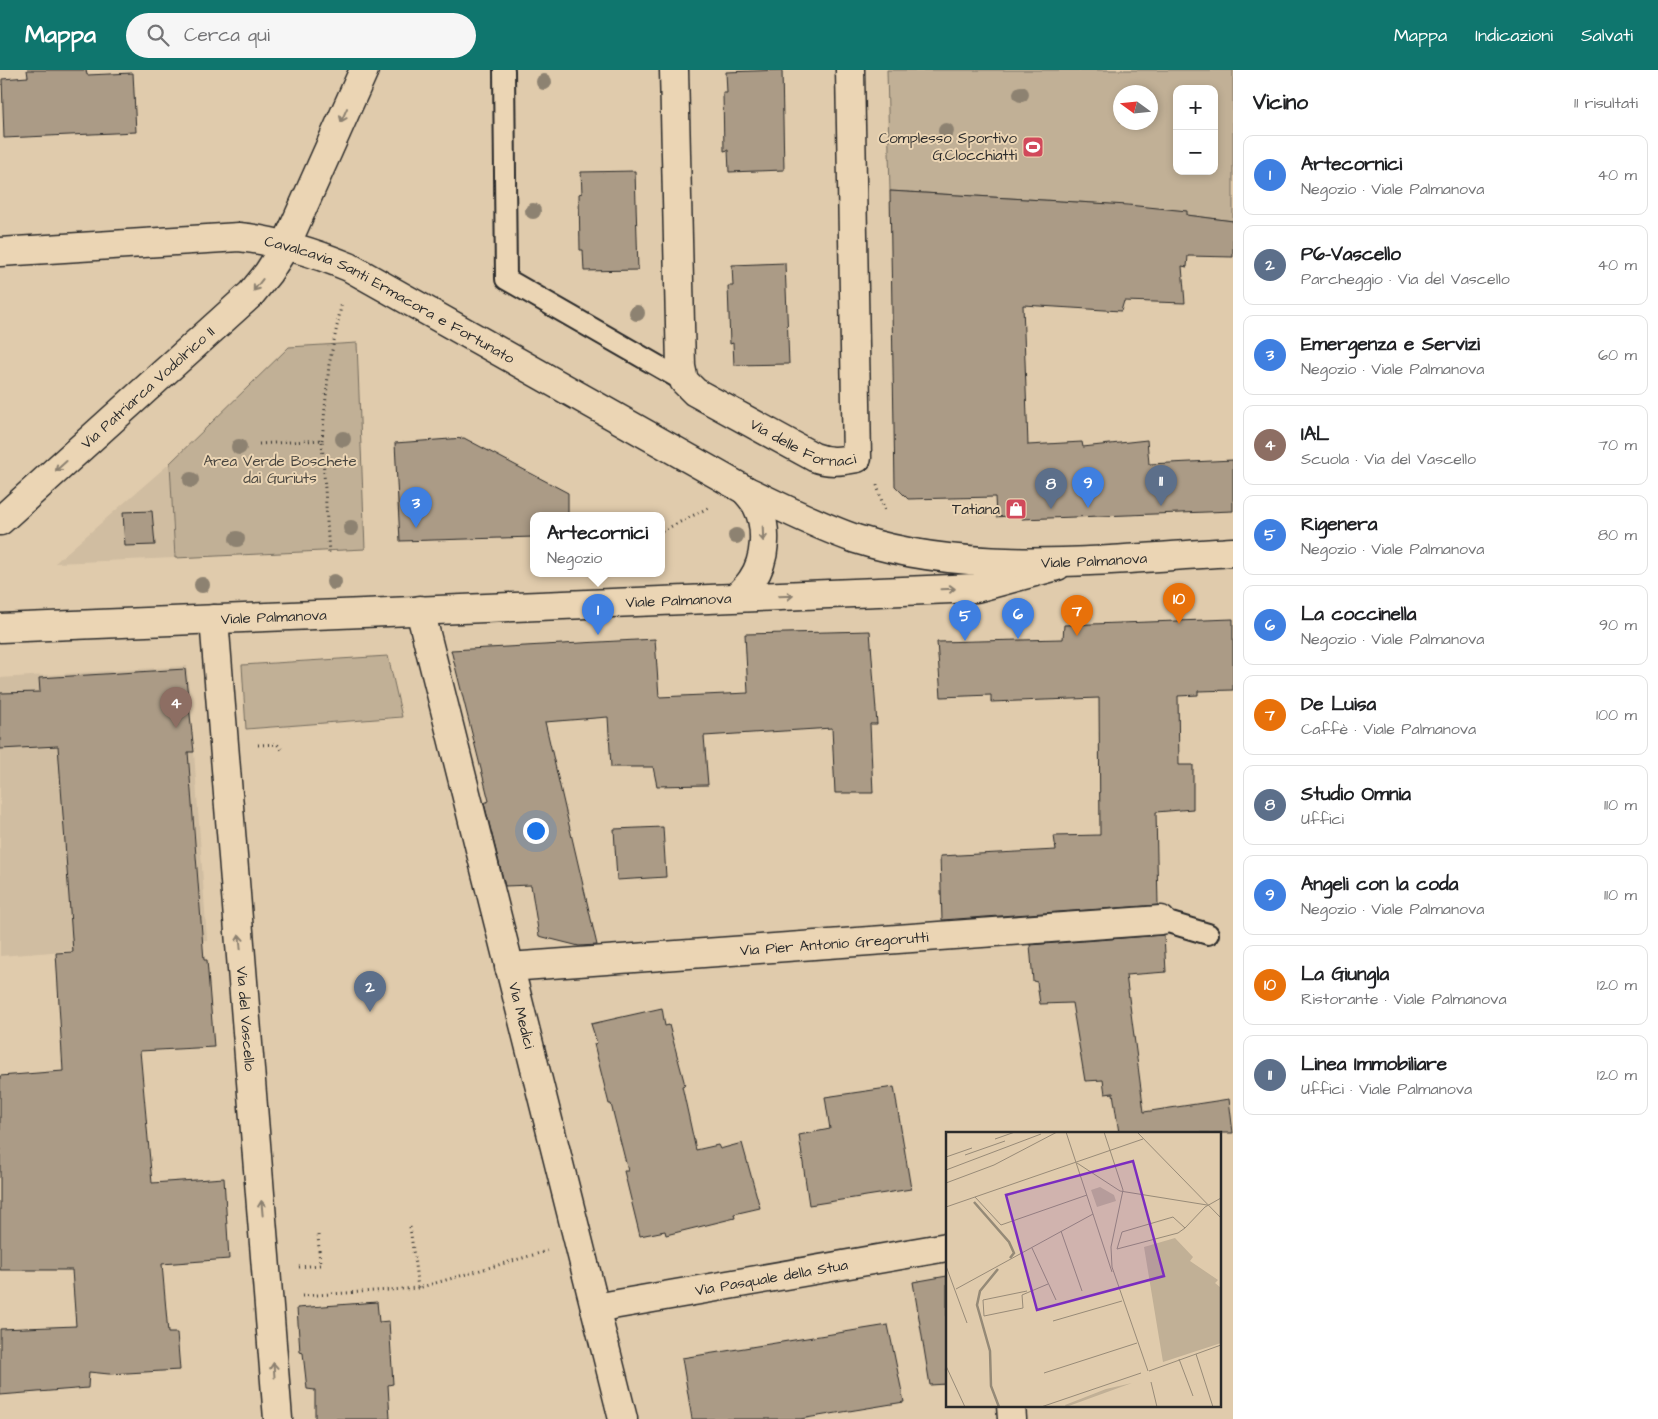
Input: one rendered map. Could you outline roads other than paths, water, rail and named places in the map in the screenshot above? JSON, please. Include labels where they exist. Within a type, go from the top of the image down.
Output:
[{"type":"street","name":"Via Patriarca Vodolrico II","points":[[0,521],[251,294],[286,245],[364,70]]},
{"type":"street","points":[[674,70],[681,367],[684,381]]},
{"type":"street","name":"Via delle Fornaci","points":[[684,381],[695,392],[814,457],[832,462],[856,458],[850,70]]},
{"type":"street","name":"Cavalcavia Santi Ermacora e Fortunato","points":[[0,252],[239,238],[264,240],[286,245],[323,256],[349,267],[745,490],[801,517],[856,539],[895,549],[939,557],[997,562],[1072,562]]},
{"type":"street","name":"Cavalcavia Santi Ermacora e Fortunato","points":[[737,597],[753,578],[762,557],[765,536],[762,518],[756,504],[745,490]]},
{"type":"street","name":"Viale Palmanova","points":[[2,626],[976,588],[1072,562],[1233,552]]},
{"type":"street","name":"Via Medici","points":[[420,610],[623,1419]]},
{"type":"street","name":"Via del Vascello","points":[[214,619],[278,1419]]},
{"type":"street","name":"Via Pier Antonio Gregorutti","points":[[509,967],[1160,920]]},
{"type":"street","name":"Via Pasquale della Stua","points":[[595,1308],[946,1247]]},
{"type":"street","points":[[1011,1406],[1012,1419]]},
{"type":"lane","points":[[504,70],[506,279],[684,381]]},
{"type":"lane","points":[[1160,920],[1208,934]]},
{"type":"place","name":"Complesso Sportivo G.Clocchiatti","points":[[1033,147]]},
{"type":"place","name":"Linea Immobiliare","points":[[1161,506]]},
{"type":"place","name":"Angeli con la coda","points":[[1088,508]]},
{"type":"place","name":"Tatiana","points":[[1016,509]]},
{"type":"place","name":"Studio Omnia","points":[[1051,509]]},
{"type":"place","name":"Emergenza e Servizi","points":[[416,528]]},
{"type":"place","name":"La Giungla","points":[[1179,624]]},
{"type":"place","name":"Artecornici","points":[[598,635]]},
{"type":"place","name":"De Luisa","points":[[1077,636]]},
{"type":"place","name":"La coccinella","points":[[1018,639]]},
{"type":"place","name":"Rigenera","points":[[965,641]]},
{"type":"place","name":"IAL","points":[[176,728]]},
{"type":"place","name":"P6-Vascello","points":[[370,1012]]},
{"type":"park label","name":"Area Verde Boschete dai Guriuts","points":[[280,470]]}]
